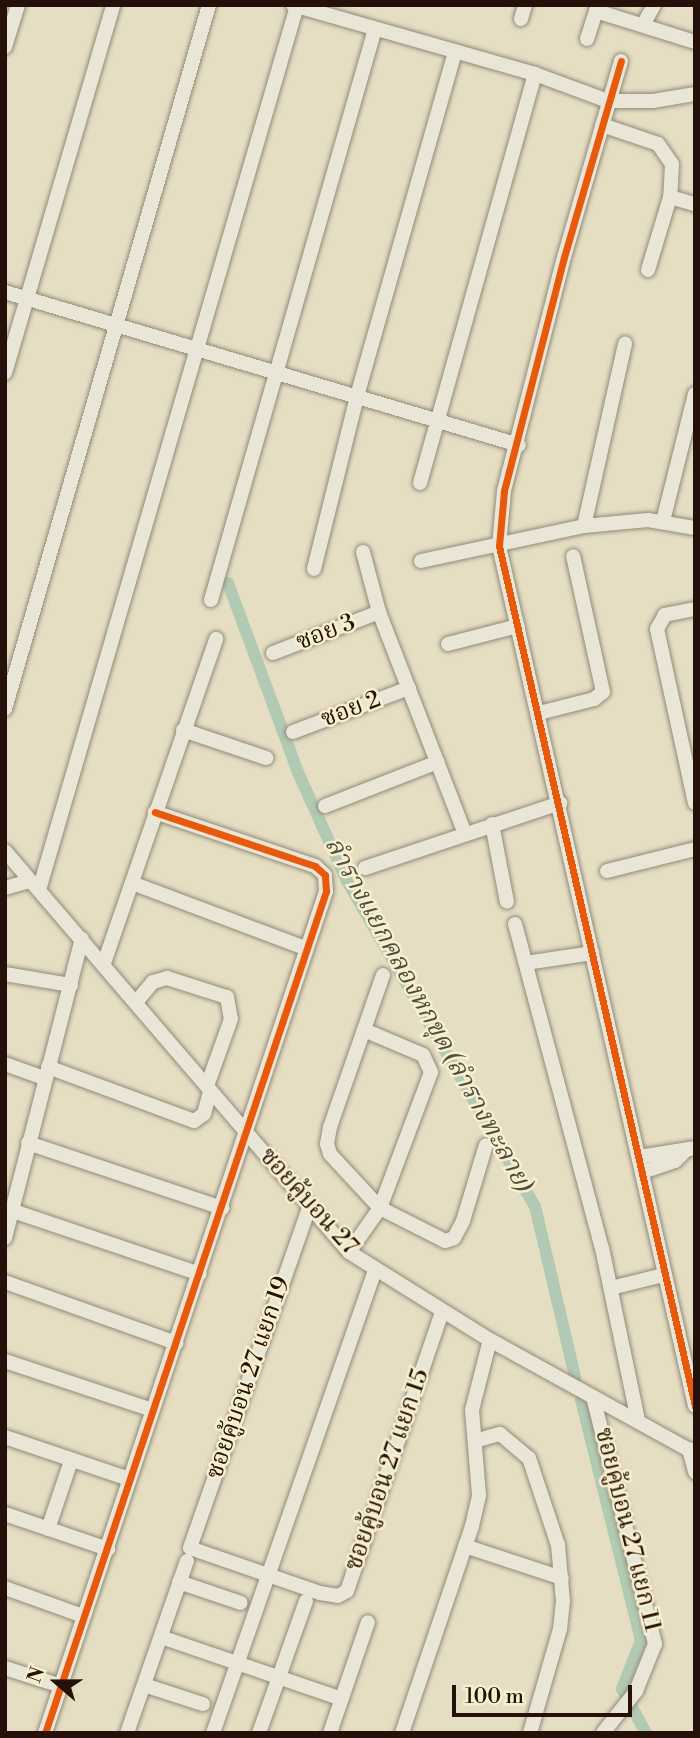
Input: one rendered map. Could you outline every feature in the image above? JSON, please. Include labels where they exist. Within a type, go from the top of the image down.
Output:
[{"type":"street","points":[[5,47],[18,5]]},
{"type":"street","points":[[5,373],[113,5]]},
{"type":"street","points":[[5,709],[114,323],[208,5]]},
{"type":"street","points":[[643,25],[654,5]]},
{"type":"street","points":[[5,888],[34,886],[197,348],[295,6],[535,74],[608,101],[653,101],[695,94]]},
{"type":"street","points":[[587,40],[597,8],[695,42]]},
{"type":"street","points":[[211,600],[374,29]]},
{"type":"street","points":[[314,569],[358,396],[455,52]]},
{"type":"street","points":[[621,61],[608,101],[519,445],[499,512],[499,546],[560,803],[643,1172],[663,1275],[691,1370],[695,1406]]},
{"type":"street","points":[[420,483],[535,74]]},
{"type":"street","points":[[602,125],[649,140],[668,154],[672,164],[670,197],[648,270]]},
{"type":"street","points":[[670,197],[695,204]]},
{"type":"street","points":[[5,292],[519,445]]},
{"type":"street","points":[[584,526],[625,344]]},
{"type":"street","points":[[663,521],[695,394]]},
{"type":"street","points":[[421,561],[584,526],[663,521],[695,528]]},
{"type":"street","points":[[363,552],[379,612],[465,834]]},
{"type":"street","points":[[539,713],[594,699],[603,692],[573,556]]},
{"type":"street","points":[[695,609],[664,615],[657,629],[695,803]]},
{"type":"street","name":"ซอย 3","points":[[273,653],[379,612]]},
{"type":"street","points":[[448,644],[518,626]]},
{"type":"street","points":[[104,962],[216,639]]},
{"type":"street","name":"ซอย 2","points":[[293,732],[409,688]]},
{"type":"street","points":[[183,730],[266,758]]},
{"type":"street","points":[[325,806],[438,762]]},
{"type":"street","points":[[365,868],[560,803]]},
{"type":"street","points":[[45,1733],[326,891],[325,875],[315,866],[155,812]]},
{"type":"street","points":[[492,824],[507,902]]},
{"type":"street","points":[[607,871],[695,849]]},
{"type":"street","name":"ซอยคู้บอน 27","points":[[5,851],[104,962],[309,1208],[349,1252],[375,1271],[490,1340],[692,1451]]},
{"type":"street","points":[[132,883],[305,948]]},
{"type":"street","points":[[515,924],[611,1288],[638,1421]]},
{"type":"street","points":[[5,1238],[82,939]]},
{"type":"street","points":[[526,964],[592,953]]},
{"type":"street","points":[[383,975],[327,1144],[330,1154],[380,1208],[436,1240],[454,1238],[486,1145]]},
{"type":"street","points":[[6,978],[71,985]]},
{"type":"street","points":[[5,1064],[46,1072],[194,1121],[204,1114],[209,1089],[232,1019],[228,997],[167,978],[153,982],[137,1001]]},
{"type":"street","points":[[349,1252],[380,1208],[428,1085],[430,1062],[423,1055],[364,1030]]},
{"type":"street","points":[[28,1143],[222,1208]]},
{"type":"street","points":[[639,1157],[675,1148],[690,1149]]},
{"type":"street","points":[[643,1172],[675,1161],[690,1149]]},
{"type":"street","name":"ซอยคู้บอน 27 แยก 19","points":[[127,1733],[309,1208]]},
{"type":"street","points":[[13,1211],[200,1274]]},
{"type":"street","points":[[213,1733],[375,1271]]},
{"type":"street","points":[[611,1288],[663,1275]]},
{"type":"street","points":[[5,1282],[176,1343]]},
{"type":"street","name":"ซอยคู้บอน 27 แยก 15","points":[[189,1555],[268,1574],[331,1596],[347,1591],[442,1312]]},
{"type":"street","points":[[402,1733],[465,1546],[479,1495],[475,1390],[490,1340]]},
{"type":"street","points":[[5,1361],[152,1410]]},
{"type":"street","name":"ซอยคู้บอน 27 แยก 11","points":[[593,1397],[653,1628],[650,1663],[636,1691],[613,1716],[603,1733]]},
{"type":"street","points":[[475,1441],[500,1434],[529,1458],[543,1488],[562,1578],[561,1629],[530,1733]]},
{"type":"street","points":[[5,1437],[129,1479]]},
{"type":"street","points":[[692,1451],[695,1472]]},
{"type":"street","points":[[48,1529],[71,1461]]},
{"type":"street","points":[[5,1514],[108,1549]]},
{"type":"street","points":[[465,1546],[562,1578]]},
{"type":"street","points":[[179,1582],[241,1603]]},
{"type":"street","points":[[5,1588],[83,1616]]},
{"type":"street","points":[[259,1733],[306,1601]]},
{"type":"street","points":[[330,1733],[368,1622]]},
{"type":"street","points":[[161,1637],[342,1699]]},
{"type":"street","points":[[5,1668],[61,1686]]},
{"type":"street","points":[[144,1685],[203,1704]]},
{"type":"waterway","name":"ลำรางแยกคลองหกขุด (ลำรางทะลาย)","points":[[228,583],[297,770],[347,881],[535,1206],[575,1377]]},
{"type":"waterway","name":"ลำรางแยกคลองหกขุด (ลำรางทะลาย)","points":[[581,1400],[641,1640],[622,1689],[646,1733]]},
{"type":"cycle path","points":[[621,61],[564,257],[504,491],[499,546],[695,1406]]},
{"type":"cycle path","points":[[45,1733],[326,891],[325,875],[315,866],[155,812]]}]
